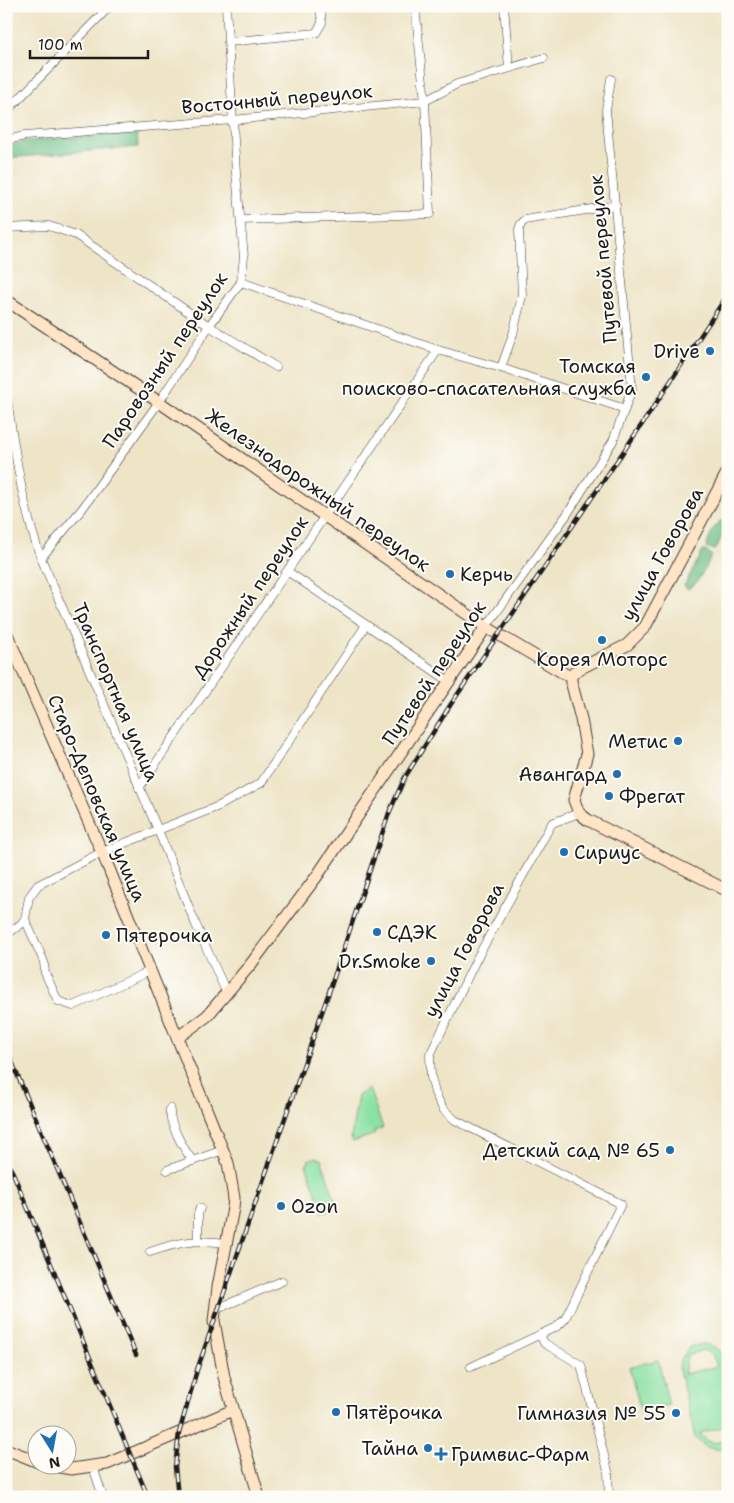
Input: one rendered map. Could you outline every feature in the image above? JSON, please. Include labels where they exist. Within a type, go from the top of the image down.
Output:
[{"type":"street","points":[[6,112],[110,6]]},
{"type":"street","name":"Паровозный переулок","points":[[41,558],[82,509],[159,402],[208,326],[241,282],[244,257],[226,6]]},
{"type":"street","points":[[229,42],[316,33],[322,23],[320,6]]},
{"type":"street","points":[[241,220],[430,214],[425,101],[415,6]]},
{"type":"street","points":[[504,6],[510,68]]},
{"type":"street","name":"Восточный переулок","points":[[6,140],[25,136],[233,120],[425,101],[457,84],[544,58]]},
{"type":"street","name":"Путевой переулок","points":[[177,1038],[207,1016],[227,994],[317,876],[486,627],[568,513],[613,441],[632,390],[606,110],[611,79]]},
{"type":"street","points":[[501,368],[513,334],[522,296],[521,224],[525,220],[616,205]]},
{"type":"street","points":[[6,228],[49,226],[76,235],[208,326],[276,367]]},
{"type":"street","points":[[241,282],[438,350],[501,368],[625,409]]},
{"type":"street","name":"Железнодорожный переулок","points":[[6,300],[159,402],[486,627],[570,677]]},
{"type":"street","name":"Дорожный переулок","points":[[139,788],[438,350]]},
{"type":"street","name":"Транспортная улица","points":[[6,393],[23,499],[41,558],[227,994]]},
{"type":"street","name":"улица Говорова","points":[[570,677],[577,670],[627,645],[645,627],[728,471]]},
{"type":"street","points":[[287,571],[449,681]]},
{"type":"street","points":[[6,935],[25,919],[30,897],[38,886],[102,852],[219,806],[261,783],[366,626]]},
{"type":"street","name":"Старо-Деповская улица","points":[[6,632],[102,852],[228,1163],[234,1198],[214,1321],[224,1377],[259,1497]]},
{"type":"street","points":[[570,677],[581,719],[587,754],[574,800],[579,813],[588,820],[728,891]]},
{"type":"street","name":"улица Говорова","points":[[540,1334],[558,1326],[565,1319],[621,1204],[455,1120],[443,1109],[435,1093],[431,1077],[430,1055],[476,960],[552,823],[579,813]]},
{"type":"street","points":[[25,919],[44,962],[45,973],[58,1001],[73,1006],[150,971]]},
{"type":"street","points":[[170,1108],[169,1113],[176,1134],[193,1161]]},
{"type":"street","points":[[167,1170],[223,1150]]},
{"type":"street","points":[[198,1240],[198,1214],[200,1208]]},
{"type":"street","points":[[150,1252],[182,1242],[198,1240],[226,1243]]},
{"type":"street","points":[[215,1312],[219,1308],[282,1280]]},
{"type":"street","points":[[471,1367],[540,1334],[544,1343],[581,1365],[608,1471],[609,1497]]},
{"type":"street","points":[[78,1468],[107,1464],[233,1410]]},
{"type":"street","points":[[6,1449],[28,1458]]},
{"type":"street","points":[[93,1467],[103,1497]]},
{"type":"green space","points":[[137,132],[138,147],[7,158],[7,146],[26,141]]},
{"type":"green space","points":[[727,520],[728,525],[715,550],[706,547],[713,529],[720,521]]},
{"type":"green space","points":[[703,551],[712,556],[697,582],[688,589],[684,586]]},
{"type":"green space","points":[[369,1089],[383,1128],[374,1131],[375,1134],[353,1142],[351,1138],[358,1095]]},
{"type":"green space","points":[[317,1157],[321,1159],[338,1208],[323,1213],[306,1164],[309,1163],[308,1160]]},
{"type":"green space","points":[[703,1344],[709,1345],[723,1356],[726,1364],[729,1385],[728,1426],[699,1433],[708,1441],[720,1442],[728,1433],[728,1447],[723,1449],[710,1448],[702,1444],[695,1437],[679,1369],[680,1361],[689,1347]],"holes":[[[702,1350],[712,1355],[717,1366],[684,1374],[687,1356]]]},
{"type":"green space","points":[[658,1360],[669,1405],[641,1412],[629,1367]]},
{"type":"railway","points":[[178,1497],[175,1467],[179,1433],[197,1370],[328,995],[389,813],[405,777],[451,704],[649,414],[728,294]]},
{"type":"railway","points":[[6,1048],[136,1355]]},
{"type":"railway","points":[[6,1160],[148,1497]]},
{"type":"place","name":"Drive","points":[[710,351]]},
{"type":"place","name":"Томская поисково-спасательная служба","points":[[646,377]]},
{"type":"place","name":"Керчь","points":[[450,574]]},
{"type":"place","name":"Корея Моторс","points":[[602,640]]},
{"type":"place","name":"Метис","points":[[678,741]]},
{"type":"place","name":"Авангард","points":[[617,774]]},
{"type":"place","name":"Фрегат","points":[[609,796]]},
{"type":"place","name":"Сириус","points":[[564,852]]},
{"type":"place","name":"СДЭК","points":[[377,932]]},
{"type":"place","name":"Пятерочка","points":[[106,935]]},
{"type":"place","name":"Dr.Smoke","points":[[431,961]]},
{"type":"place","name":"Детский сад № 65","points":[[670,1150]]},
{"type":"place","name":"Ozon","points":[[281,1206]]},
{"type":"place","name":"Пятёрочка","points":[[336,1412]]},
{"type":"place","name":"Гимназия № 55","points":[[676,1413]]},
{"type":"place","name":"Тайна","points":[[428,1448]]},
{"type":"place","name":"Гримвис-Фарм","points":[[441,1454]]}]
